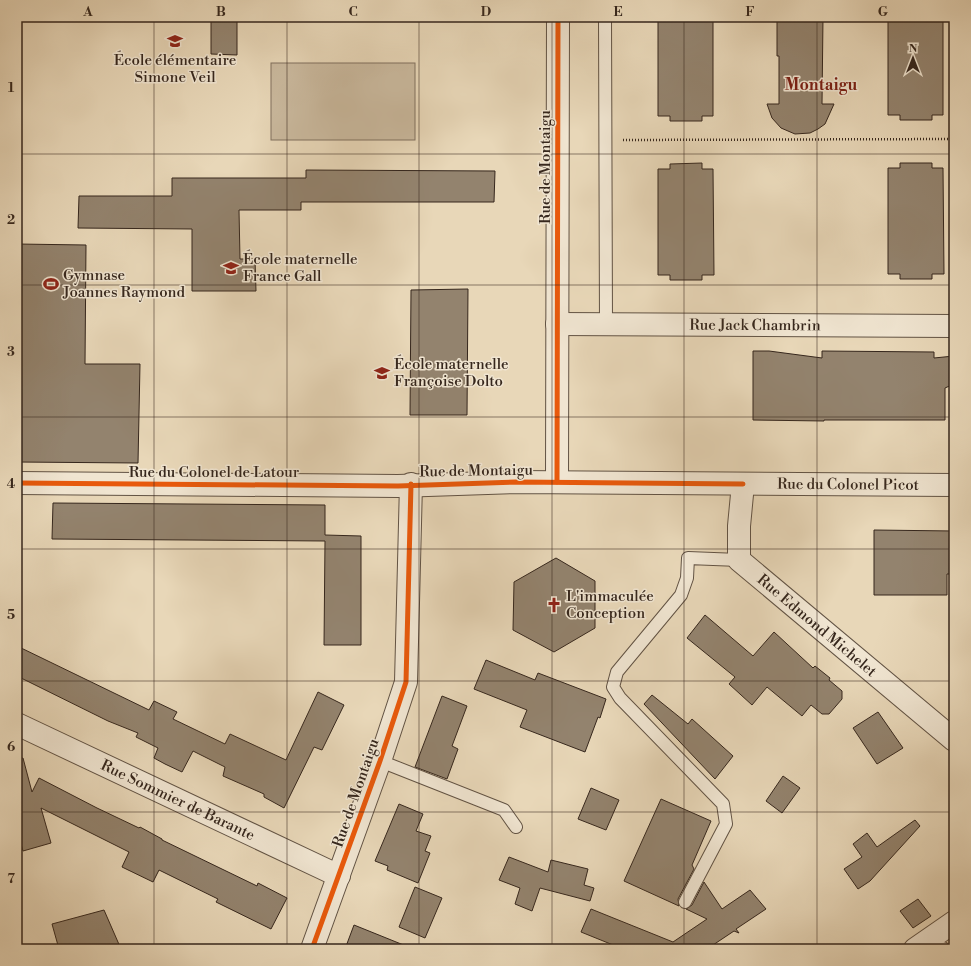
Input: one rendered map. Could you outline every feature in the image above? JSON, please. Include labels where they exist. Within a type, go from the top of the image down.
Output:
[{"type":"street","name":"Rue de Montaigu","points":[[312,949],[380,761],[406,682],[411,484],[557,482],[558,17]]},
{"type":"street","name":"Rue Jack Chambrin","points":[[557,324],[954,326]]},
{"type":"street","name":"Rue du Colonel Picot","points":[[557,482],[954,485]]},
{"type":"street","name":"Rue du Colonel de Latour","points":[[17,483],[398,486],[411,484]]},
{"type":"street","points":[[739,560],[739,526],[743,484]]},
{"type":"street","name":"Rue Edmond Michelet","points":[[739,560],[954,740]]},
{"type":"street","name":"Rue Sommier de Barante","points":[[17,724],[339,876]]},
{"type":"street","points":[[915,949],[954,922]]},
{"type":"lane","points":[[605,17],[606,324]]},
{"type":"lane","points":[[684,902],[726,824],[723,804],[620,698],[613,687],[617,672],[681,595],[687,578],[688,558],[739,560]]},
{"type":"lane","points":[[380,761],[504,810],[516,827]]},
{"type":"path","points":[[605,140],[710,141],[954,139]]},
{"type":"shaded area","points":[[271,63],[415,63],[415,140],[271,140]]},
{"type":"building","points":[[211,17],[237,17],[237,55],[211,54]]},
{"type":"building","points":[[658,17],[713,17],[713,116],[702,116],[702,121],[670,121],[670,116],[658,116]]},
{"type":"building","points":[[777,17],[823,17],[822,104],[834,104],[825,124],[810,133],[795,134],[781,128],[772,118],[767,104],[779,104]]},
{"type":"building","points":[[888,17],[943,17],[943,115],[932,115],[932,120],[900,120],[900,115],[888,115]]},
{"type":"building","points":[[702,163],[702,169],[713,169],[714,275],[702,275],[702,280],[670,280],[670,275],[658,275],[658,169],[670,169],[670,164]]},
{"type":"building","points":[[900,163],[932,163],[932,168],[943,168],[944,274],[932,274],[932,279],[900,279],[900,274],[888,274],[888,168],[900,168]]},
{"type":"building","points":[[306,170],[495,171],[494,202],[301,202],[301,210],[239,210],[240,259],[255,259],[256,291],[192,291],[192,229],[78,228],[79,196],[172,196],[172,178],[306,178]]},
{"type":"building","points":[[17,244],[86,245],[85,364],[140,364],[138,463],[17,462]]},
{"type":"building","points":[[468,289],[467,415],[410,415],[411,290]]},
{"type":"building","points":[[753,351],[769,351],[822,358],[822,351],[934,352],[934,358],[954,356],[954,384],[945,388],[945,420],[753,420]]},
{"type":"building","points":[[53,503],[325,505],[325,535],[361,536],[361,645],[324,645],[325,541],[52,539]]},
{"type":"building","points":[[874,530],[954,531],[954,574],[947,574],[947,595],[874,595]]},
{"type":"building","name":"L'immaculée Conception","points":[[556,558],[595,581],[595,628],[554,652],[513,630],[514,582]]},
{"type":"building","points":[[705,615],[753,656],[774,632],[813,668],[815,666],[830,678],[829,680],[842,691],[842,699],[829,714],[822,714],[811,705],[802,716],[767,687],[752,705],[729,684],[735,677],[687,638]]},
{"type":"building","points":[[17,646],[149,710],[154,701],[177,712],[173,719],[225,744],[230,734],[286,760],[318,692],[344,705],[322,750],[314,747],[284,808],[264,797],[264,794],[223,776],[225,767],[193,751],[182,772],[165,764],[154,758],[158,748],[136,737],[138,733],[108,721],[17,676]]},
{"type":"building","points":[[486,660],[535,680],[538,673],[606,699],[600,718],[598,717],[585,752],[520,727],[527,710],[474,689]]},
{"type":"building","points":[[652,695],[688,724],[692,719],[733,756],[715,779],[644,704]]},
{"type":"building","points":[[442,696],[467,706],[452,746],[458,749],[447,779],[415,767]]},
{"type":"building","points":[[878,712],[903,748],[877,764],[853,728]]},
{"type":"building","points":[[23,758],[32,792],[39,778],[257,886],[258,883],[287,898],[271,929],[216,902],[218,899],[159,870],[153,882],[122,867],[129,852],[41,808],[51,843],[23,851],[17,830],[17,759]]},
{"type":"building","points":[[783,776],[800,788],[782,813],[766,801]]},
{"type":"building","points":[[591,788],[619,800],[606,830],[578,819]]},
{"type":"building","points":[[661,799],[711,821],[692,865],[694,869],[678,899],[679,906],[624,881]]},
{"type":"building","points":[[399,804],[423,814],[416,831],[431,836],[425,851],[430,853],[418,883],[387,870],[388,866],[375,861]]},
{"type":"building","points":[[915,820],[920,826],[870,881],[858,889],[844,869],[862,857],[853,844],[867,833],[877,847]]},
{"type":"building","points":[[509,857],[548,872],[551,860],[588,869],[584,885],[594,888],[590,901],[540,888],[532,911],[515,904],[520,888],[499,880]]},
{"type":"building","points":[[704,882],[722,909],[750,890],[766,909],[736,929],[739,933],[734,931],[707,949],[623,949],[581,932],[591,909],[673,942],[707,919],[686,909],[692,905]]},
{"type":"building","points":[[415,887],[442,898],[425,938],[399,927]]},
{"type":"building","points":[[918,899],[931,916],[913,928],[900,911]]},
{"type":"building","points":[[104,910],[121,949],[59,949],[52,924]]},
{"type":"building","points":[[354,925],[411,948],[411,949],[345,949]]},
{"type":"cycle path","points":[[557,482],[558,17]]},
{"type":"cycle path","points":[[17,483],[398,486],[516,482],[743,484]]},
{"type":"cycle path","points":[[312,949],[380,761],[406,682],[411,484]]},
{"type":"place","name":"École élémentaire Simone Veil","points":[[175,41]]},
{"type":"place","name":"École maternelle France Gall","points":[[231,268]]},
{"type":"place","name":"Gymnase Joannes Raymond","points":[[51,284]]},
{"type":"place","name":"École maternelle Françoise Dolto","points":[[382,373]]},
{"type":"place","name":"L'immaculée Conception","points":[[554,605]]},
{"type":"district","name":"Montaigu","points":[[821,85]]}]
